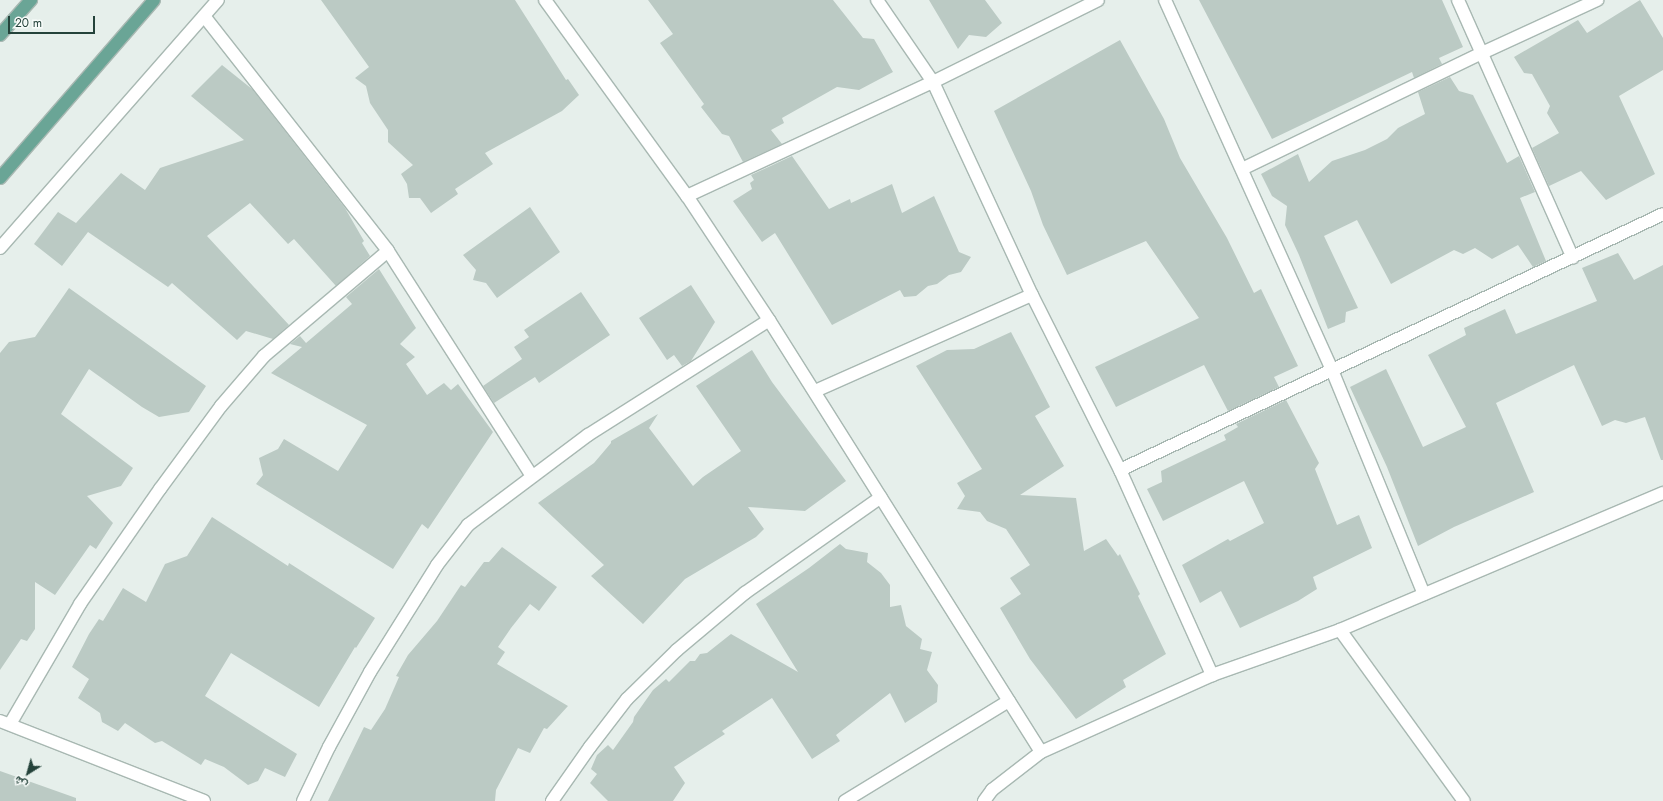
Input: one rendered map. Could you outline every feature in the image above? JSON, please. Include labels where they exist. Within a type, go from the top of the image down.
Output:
[{"type":"main road","points":[[0,35],[31,0]]},
{"type":"main road","points":[[0,178],[154,0]]},
{"type":"street","points":[[0,248],[218,0]]},
{"type":"street","points":[[545,0],[687,196],[769,320],[1041,752]]},
{"type":"street","points":[[876,0],[933,82],[1032,295],[1120,470],[1212,675]]},
{"type":"street","points":[[687,196],[933,82],[1098,0]]},
{"type":"street","points":[[1165,0],[1332,370],[1424,594]]},
{"type":"street","points":[[1458,0],[1573,258]]},
{"type":"street","points":[[1242,169],[1482,53],[1598,0]]},
{"type":"street","points":[[204,16],[388,251],[532,476]]},
{"type":"street","points":[[1120,470],[1573,258],[1663,214]]},
{"type":"street","points":[[204,801],[5,722],[80,604],[220,406],[264,356],[388,251]]},
{"type":"street","points":[[815,392],[1032,295]]},
{"type":"street","points":[[303,801],[329,747],[370,672],[437,565],[468,525],[532,476],[588,436],[769,320]]},
{"type":"street","points":[[984,801],[992,790],[1041,752],[1212,675],[1340,630],[1663,493]]},
{"type":"street","points":[[552,801],[590,747],[627,699],[677,650],[745,593],[881,497]]},
{"type":"street","points":[[1340,630],[1464,801]]},
{"type":"street","points":[[845,801],[1009,701]]},
{"type":"building","points":[[321,0],[515,0],[566,80],[568,79],[579,95],[562,111],[485,153],[493,164],[455,189],[458,194],[431,213],[420,198],[409,198],[407,184],[401,174],[413,165],[388,142],[388,130],[370,103],[366,86],[355,78],[369,67]]},
{"type":"building","points":[[648,0],[833,0],[863,38],[874,39],[893,72],[859,90],[837,87],[782,118],[784,123],[771,130],[782,144],[743,162],[729,136],[722,134],[701,107],[704,104],[660,43],[673,34]]},
{"type":"building","points":[[929,0],[985,0],[1002,23],[986,37],[969,35],[958,49]]},
{"type":"building","points":[[1199,0],[1442,0],[1463,47],[1439,58],[1442,64],[1414,78],[1412,72],[1272,139]]},
{"type":"building","points":[[1640,0],[1663,38],[1663,70],[1619,96],[1655,174],[1606,200],[1581,171],[1549,186],[1532,148],[1559,133],[1547,113],[1550,106],[1532,74],[1524,73],[1514,57],[1578,20],[1587,33]]},
{"type":"building","points":[[1120,40],[1164,119],[1180,158],[1227,238],[1254,293],[1261,289],[1298,366],[1274,377],[1279,387],[1228,411],[1204,365],[1116,407],[1095,367],[1199,318],[1146,241],[1067,275],[1043,225],[1031,191],[994,111]]},
{"type":"building","points":[[222,65],[252,89],[345,208],[364,241],[362,243],[370,256],[336,286],[294,239],[288,244],[250,203],[207,236],[289,325],[273,339],[246,331],[237,340],[172,283],[168,287],[88,232],[62,266],[34,244],[58,212],[76,223],[121,173],[145,190],[160,168],[244,140],[191,96]]},
{"type":"building","points":[[1450,77],[1459,91],[1473,95],[1507,163],[1519,156],[1535,192],[1520,198],[1546,261],[1533,267],[1518,245],[1492,259],[1475,248],[1463,254],[1454,250],[1391,284],[1357,220],[1324,236],[1358,308],[1346,312],[1345,322],[1328,329],[1299,255],[1285,225],[1287,206],[1272,196],[1261,174],[1298,154],[1309,182],[1332,161],[1365,150],[1387,139],[1398,128],[1425,114],[1418,92]]},
{"type":"building","points":[[792,156],[829,209],[850,199],[851,203],[892,184],[902,213],[934,196],[959,252],[971,257],[961,272],[949,275],[937,284],[928,286],[916,296],[904,297],[900,290],[832,325],[775,233],[762,242],[733,201],[752,189],[750,183],[754,180],[751,175]]},
{"type":"building","points":[[530,207],[560,252],[497,298],[486,283],[473,280],[476,270],[463,255]]},
{"type":"building","points":[[1618,253],[1634,280],[1663,265],[1663,460],[1661,460],[1645,417],[1626,423],[1615,420],[1602,426],[1574,365],[1496,403],[1534,492],[1454,527],[1418,546],[1387,467],[1350,387],[1386,369],[1423,447],[1466,427],[1428,355],[1466,335],[1464,328],[1505,309],[1516,334],[1597,301],[1582,268]]},
{"type":"building","points":[[379,269],[416,328],[400,344],[415,357],[406,364],[427,395],[444,383],[451,390],[458,384],[493,432],[428,529],[422,524],[393,569],[256,484],[263,475],[259,458],[278,449],[284,439],[338,471],[367,425],[271,373],[302,347],[290,344],[300,336],[306,343],[352,304],[346,297]]},
{"type":"building","points":[[691,285],[715,322],[691,361],[682,366],[674,355],[667,360],[639,318]]},
{"type":"building","points":[[69,288],[206,386],[189,412],[159,417],[142,407],[89,369],[61,414],[133,468],[121,486],[87,496],[113,523],[96,549],[90,545],[55,595],[35,582],[35,629],[27,641],[21,639],[0,670],[0,353],[9,342],[35,337]]},
{"type":"building","points":[[581,292],[610,335],[539,383],[535,377],[494,403],[483,386],[522,359],[514,347],[529,337],[524,330]]},
{"type":"building","points":[[1011,332],[1050,407],[1035,416],[1064,466],[1020,495],[1076,498],[1084,551],[1106,539],[1118,556],[1120,554],[1140,594],[1138,596],[1166,654],[1123,680],[1126,687],[1076,719],[1030,659],[1000,608],[1021,594],[1010,578],[1030,565],[1006,529],[987,521],[980,512],[957,509],[965,496],[957,483],[982,469],[916,366],[947,350],[974,349]]},
{"type":"building","points":[[752,350],[772,382],[846,481],[805,511],[748,507],[764,529],[756,537],[685,579],[643,624],[591,576],[604,565],[538,503],[594,463],[611,443],[611,441],[658,414],[649,428],[693,486],[703,477],[741,451],[696,386]]},
{"type":"building","points":[[1286,400],[1319,463],[1315,469],[1337,525],[1359,515],[1372,548],[1313,577],[1317,589],[1298,601],[1240,628],[1221,591],[1200,603],[1182,565],[1228,539],[1230,541],[1264,523],[1244,481],[1163,521],[1147,489],[1162,482],[1161,471],[1226,440],[1224,435],[1238,427],[1236,424]]},
{"type":"building","points":[[212,517],[288,566],[289,563],[375,618],[356,648],[355,647],[319,707],[231,653],[205,696],[297,754],[285,777],[265,768],[258,781],[248,785],[224,767],[205,759],[201,765],[162,741],[155,743],[125,723],[118,731],[102,722],[100,713],[78,698],[89,679],[72,667],[89,634],[99,619],[103,621],[123,588],[146,602],[165,564],[187,556]]},
{"type":"building","points":[[840,544],[846,549],[868,553],[867,562],[881,573],[890,585],[890,607],[901,605],[906,626],[922,639],[920,649],[932,652],[927,670],[938,685],[937,702],[905,723],[890,693],[836,735],[840,741],[812,759],[772,698],[722,731],[725,734],[674,767],[685,783],[673,801],[608,801],[590,783],[597,774],[591,769],[597,755],[608,745],[613,750],[653,690],[666,679],[669,682],[690,661],[695,661],[700,654],[707,653],[731,634],[798,672],[756,604],[809,568]]},
{"type":"building","points":[[502,547],[557,587],[539,611],[530,604],[511,628],[498,647],[505,652],[497,664],[568,706],[547,729],[544,728],[530,753],[518,748],[496,790],[495,801],[328,801],[364,727],[371,730],[385,709],[399,677],[396,676],[408,655],[437,621],[461,585],[465,587],[484,562],[489,562]]},
{"type":"building","points":[[0,771],[76,798],[76,801],[0,801]]}]
